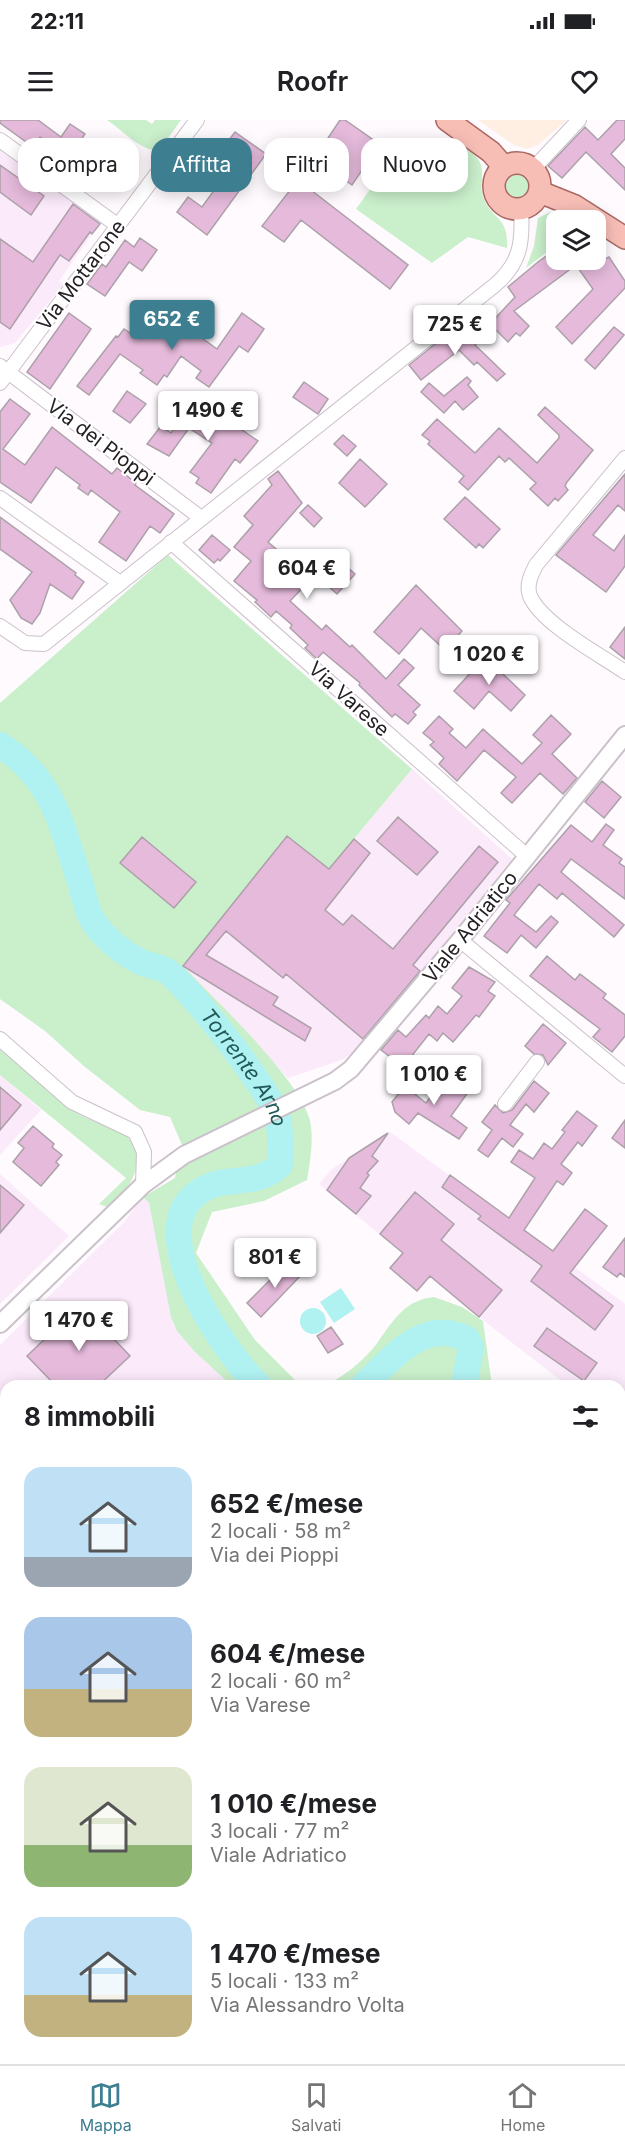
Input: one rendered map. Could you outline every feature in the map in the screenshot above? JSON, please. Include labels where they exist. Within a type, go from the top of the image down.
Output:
[{"type":"main road","points":[[447,120],[491,152],[504,167]]},
{"type":"main road","points":[[515,163],[533,169],[538,175],[540,192],[533,204],[521,210],[508,208],[497,198],[494,185],[499,172],[504,167],[515,163]]},
{"type":"main road","points":[[540,192],[575,206],[625,238]]},
{"type":"street","name":"Via Mottarone","points":[[3,374],[197,120]]},
{"type":"street","points":[[533,169],[579,120]]},
{"type":"street","points":[[0,140],[117,225]]},
{"type":"street","points":[[0,626],[25,643],[44,644],[506,276],[520,252],[523,236],[521,210]]},
{"type":"street","name":"Via dei Pioppi","points":[[3,374],[201,518]]},
{"type":"street","points":[[625,458],[536,565],[529,579],[529,594],[549,619],[625,672]]},
{"type":"street","points":[[0,498],[120,584]]},
{"type":"street","name":"Via Varese","points":[[171,542],[528,857]]},
{"type":"street","name":"Viale Adriatico","points":[[0,1324],[143,1185],[184,1155],[335,1081],[351,1069],[460,940],[625,735]]},
{"type":"street","points":[[460,940],[625,1076]]},
{"type":"street","points":[[0,1039],[72,1102],[135,1132],[144,1152],[143,1185]]},
{"type":"street","points":[[505,1104],[537,1062]]},
{"type":"shaded area","points":[[478,120],[567,120],[538,145],[527,149],[514,145]]},
{"type":"shaded area","points":[[0,150],[18,162],[18,192],[61,192],[102,220],[59,281],[64,284],[15,343],[0,347]]},
{"type":"shaded area","points":[[412,769],[512,859],[366,1041],[344,1059],[288,1078],[183,966],[287,836],[329,869]]},
{"type":"shaded area","points":[[0,1075],[41,1110],[0,1155]]},
{"type":"shaded area","points":[[390,1132],[625,1304],[625,1380],[560,1380],[479,1317],[319,1184],[332,1169]]},
{"type":"shaded area","points":[[0,1174],[69,1236],[0,1304]]},
{"type":"shaded area","points":[[143,1197],[149,1203],[173,1324],[194,1351],[225,1380],[0,1380],[0,1345],[124,1222]]},
{"type":"green space","points":[[107,120],[146,120],[152,124],[155,120],[181,120],[168,138],[151,138],[151,150],[139,144],[139,138],[131,138]]},
{"type":"green space","points":[[468,151],[480,163],[483,196],[486,204],[505,229],[507,248],[468,237],[432,263],[356,209],[368,192],[468,192]]},
{"type":"green space","points":[[517,175],[525,178],[528,186],[525,194],[517,197],[509,194],[506,186],[509,178]]},
{"type":"green space","points":[[546,214],[546,253],[526,268],[534,246],[538,218]]},
{"type":"green space","points":[[168,555],[412,769],[329,869],[286,836],[183,966],[274,1063],[291,1084],[310,1121],[312,1143],[307,1180],[264,1201],[212,1212],[196,1253],[255,1340],[295,1380],[225,1380],[194,1351],[177,1331],[171,1317],[149,1203],[143,1197],[175,1178],[182,1145],[170,1117],[140,1110],[85,1067],[45,1031],[0,999],[0,754],[20,768],[28,757],[0,739],[0,703]]},
{"type":"green space","points":[[0,1050],[75,1112],[125,1135],[132,1142],[136,1150],[137,1162],[134,1176],[127,1187],[107,1207],[99,1204],[126,1178],[0,1075]]},
{"type":"green space","points":[[434,1297],[462,1307],[483,1321],[491,1380],[335,1380],[362,1360],[402,1311],[424,1299]]},
{"type":"water","points":[[341,1288],[355,1309],[334,1323],[320,1302]]},
{"type":"water","points":[[313,1308],[322,1312],[326,1321],[322,1330],[313,1334],[304,1330],[300,1321],[304,1312]]},
{"type":"building","points":[[0,120],[38,120],[61,137],[70,124],[85,134],[82,138],[21,138],[0,123]]},
{"type":"building","points":[[340,120],[345,120],[371,138],[361,138],[361,172],[352,185],[349,183],[349,138],[328,138]]},
{"type":"building","points":[[617,120],[625,120],[625,139],[611,154],[625,168],[625,190],[586,152],[562,178],[548,166],[585,127],[598,140]]},
{"type":"building","points":[[235,132],[243,138],[230,138]]},
{"type":"building","points":[[252,144],[264,153],[264,157],[252,173]]},
{"type":"building","points":[[0,165],[18,178],[18,192],[38,192],[44,196],[31,215],[0,192]]},
{"type":"building","points":[[213,192],[238,192],[207,235],[177,212],[188,197],[202,207]]},
{"type":"building","points":[[289,192],[314,192],[408,265],[390,289],[301,220],[284,242],[262,226]]},
{"type":"building","points":[[73,204],[100,224],[92,234],[90,232],[69,261],[60,255],[10,329],[0,322],[0,239],[33,262]]},
{"type":"building","points":[[140,238],[157,250],[142,271],[129,262],[105,296],[87,284],[102,264],[106,267],[125,240],[134,247]]},
{"type":"building","points":[[546,256],[546,270],[569,270],[514,311],[529,326],[520,336],[516,333],[508,342],[490,324],[515,297],[508,287]]},
{"type":"building","points":[[609,257],[625,281],[625,288],[572,344],[556,327],[593,289],[580,270],[606,270],[606,258]]},
{"type":"building","points":[[69,313],[91,329],[50,389],[27,372]]},
{"type":"building","points":[[242,313],[264,329],[248,352],[239,346],[209,387],[196,378],[201,371],[181,356],[167,377],[164,375],[157,385],[140,373],[143,370],[120,354],[89,395],[77,386],[116,336],[118,337],[124,329],[130,333],[143,314],[155,323],[158,319],[177,334],[184,325],[217,349]]},
{"type":"building","points":[[614,327],[624,335],[595,369],[585,360]]},
{"type":"building","points":[[474,328],[483,337],[475,345],[505,374],[497,381],[477,362],[474,365],[459,350],[421,380],[409,365],[449,333],[458,345]]},
{"type":"building","points":[[467,377],[471,381],[468,385],[478,397],[463,410],[455,401],[444,413],[421,392],[429,383],[444,396]]},
{"type":"building","points":[[304,382],[328,399],[318,414],[293,397]]},
{"type":"building","points":[[127,391],[146,404],[130,423],[113,411]]},
{"type":"building","points":[[195,397],[258,441],[240,463],[235,459],[211,493],[196,483],[199,478],[190,472],[212,443],[189,428],[169,456],[147,444],[161,426],[171,433]]},
{"type":"building","points":[[10,399],[30,414],[3,449],[25,465],[52,427],[112,474],[117,468],[136,483],[135,485],[174,514],[160,533],[150,526],[126,561],[99,542],[120,512],[91,490],[88,495],[78,488],[80,485],[56,467],[31,503],[0,482],[0,412]]},
{"type":"building","points":[[545,407],[593,450],[567,482],[565,486],[568,490],[558,501],[555,498],[548,506],[530,489],[536,483],[509,458],[505,462],[499,456],[468,490],[459,482],[464,476],[428,444],[430,441],[422,435],[437,419],[475,453],[499,428],[537,463],[559,438],[559,435],[538,415]]},
{"type":"building","points":[[343,435],[356,446],[347,456],[334,444]]},
{"type":"building","points":[[360,459],[387,484],[365,507],[339,483]]},
{"type":"building","points":[[278,471],[302,503],[268,542],[311,579],[290,601],[322,630],[326,625],[350,647],[352,645],[386,679],[404,659],[414,668],[398,685],[420,705],[413,712],[416,715],[408,724],[395,714],[392,717],[359,685],[360,683],[323,652],[317,659],[305,648],[308,645],[290,628],[292,625],[276,611],[271,617],[255,602],[257,600],[234,581],[251,561],[234,547],[253,525],[244,516],[272,485],[268,479]]},
{"type":"building","points":[[625,474],[625,511],[618,505],[593,535],[614,551],[625,535],[625,566],[606,592],[556,555]]},
{"type":"building","points":[[465,497],[500,529],[483,548],[479,544],[476,548],[444,519]]},
{"type":"building","points":[[308,505],[322,518],[314,527],[300,513]]},
{"type":"building","points":[[0,517],[76,573],[75,575],[84,582],[72,599],[50,584],[40,613],[32,624],[21,618],[10,600],[32,572],[0,549]]},
{"type":"building","points":[[212,535],[230,550],[220,561],[218,559],[214,563],[199,550]]},
{"type":"building","points":[[338,559],[355,574],[337,594],[320,579]]},
{"type":"building","points":[[416,585],[462,631],[445,650],[421,628],[399,654],[374,632]]},
{"type":"building","points":[[625,627],[625,659],[610,647]]},
{"type":"building","points":[[485,657],[525,695],[511,711],[489,691],[474,709],[454,691]]},
{"type":"building","points":[[551,715],[571,734],[552,754],[577,778],[563,794],[540,773],[512,803],[501,793],[516,777],[484,750],[457,781],[439,764],[444,758],[430,745],[434,742],[423,733],[439,716],[453,729],[449,733],[466,748],[483,729],[522,764],[542,743],[533,735]]},
{"type":"building","points":[[602,781],[621,797],[604,818],[585,802]]},
{"type":"building","points":[[398,817],[438,852],[417,875],[377,841]]},
{"type":"building","points":[[606,824],[614,830],[603,845],[622,859],[619,863],[625,867],[625,899],[571,859],[561,872],[624,925],[614,937],[562,893],[557,899],[539,884],[514,915],[536,932],[551,916],[558,922],[536,948],[521,935],[507,953],[484,936],[510,903],[506,900],[571,825],[592,842]]},
{"type":"building","points":[[287,836],[329,869],[354,839],[370,853],[325,910],[343,925],[352,915],[393,949],[479,846],[498,862],[413,965],[420,971],[363,1039],[286,974],[283,978],[226,931],[206,955],[278,997],[273,1005],[311,1028],[305,1041],[183,966]]},
{"type":"building","points":[[142,837],[196,882],[174,908],[120,863]]},
{"type":"building","points":[[547,956],[575,980],[580,974],[606,994],[603,998],[625,1015],[625,1036],[612,1052],[593,1037],[600,1029],[530,976]]},
{"type":"building","points":[[469,967],[495,982],[488,991],[495,996],[479,1017],[476,1015],[453,1042],[443,1033],[437,1041],[429,1034],[403,1067],[381,1050],[398,1030],[406,1037],[426,1015],[429,1018],[438,1006],[447,1014],[462,996],[452,988]]},
{"type":"building","points":[[543,1024],[566,1043],[548,1065],[543,1055],[534,1054],[525,1046]]},
{"type":"building","points":[[447,1075],[469,1091],[451,1116],[467,1128],[459,1139],[418,1113],[409,1124],[395,1112],[392,1102],[405,1086],[426,1103]]},
{"type":"building","points":[[534,1081],[549,1093],[534,1112],[526,1104],[510,1125],[523,1134],[513,1147],[502,1138],[488,1157],[478,1150],[492,1130],[482,1122],[495,1105],[503,1113],[512,1110]]},
{"type":"building","points":[[0,1087],[21,1105],[0,1130]]},
{"type":"building","points":[[577,1111],[597,1126],[582,1146],[578,1142],[561,1164],[572,1173],[563,1185],[557,1181],[524,1230],[553,1251],[585,1209],[607,1226],[570,1273],[613,1306],[595,1330],[531,1281],[542,1266],[478,1219],[481,1216],[442,1187],[450,1175],[509,1218],[535,1178],[511,1162],[519,1150],[533,1159],[544,1143],[552,1149],[565,1132],[562,1130]]},
{"type":"building","points":[[625,1120],[625,1148],[612,1138]]},
{"type":"building","points":[[33,1126],[54,1144],[52,1147],[62,1155],[56,1162],[59,1165],[41,1186],[13,1162],[24,1148],[18,1143]]},
{"type":"building","points":[[388,1133],[372,1156],[378,1161],[367,1173],[369,1175],[360,1188],[371,1196],[356,1214],[327,1190],[349,1158]]},
{"type":"building","points":[[0,1185],[24,1205],[0,1233]]},
{"type":"building","points":[[415,1192],[454,1224],[441,1240],[502,1290],[479,1317],[430,1276],[417,1291],[390,1268],[403,1253],[380,1234]]},
{"type":"building","points":[[625,1238],[625,1277],[620,1273],[617,1277],[603,1267]]},
{"type":"building","points":[[290,1260],[303,1273],[261,1317],[247,1303]]},
{"type":"building","points":[[81,1304],[130,1356],[104,1380],[50,1380],[27,1356]]},
{"type":"building","points":[[331,1327],[343,1344],[328,1353],[317,1336]]},
{"type":"building","points":[[547,1328],[597,1363],[583,1380],[534,1346]]},
{"type":"waterway","name":"Torrente Arno","points":[[0,745],[18,758],[44,788],[61,823],[89,912],[97,927],[108,939],[128,954],[144,963],[164,969],[178,981],[209,1017],[260,1084],[277,1115],[280,1165],[270,1173],[259,1177],[217,1184],[196,1194],[182,1213],[179,1237],[184,1264],[195,1293],[210,1322],[227,1348],[253,1380]]},
{"type":"waterway","name":"Torrente Arno","points":[[369,1380],[397,1353],[423,1337],[436,1333],[451,1334],[467,1339],[471,1347],[465,1380]]}]
